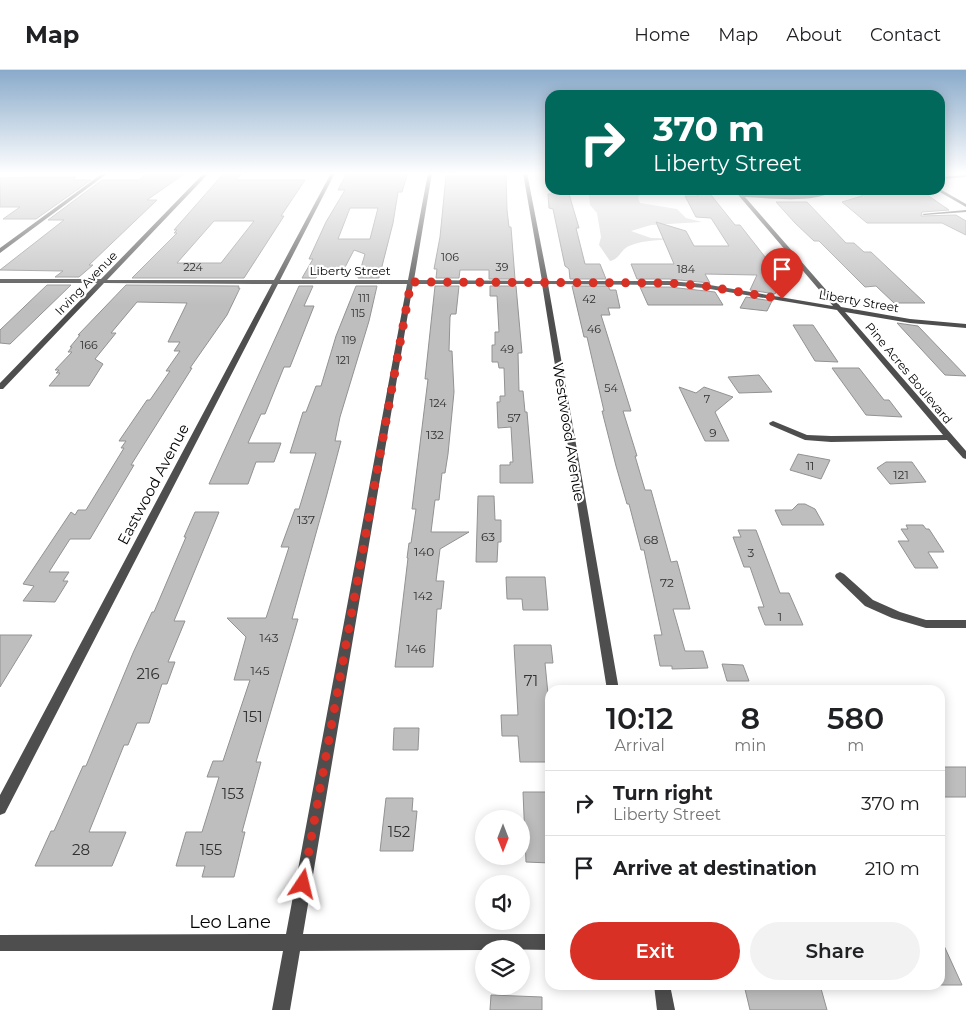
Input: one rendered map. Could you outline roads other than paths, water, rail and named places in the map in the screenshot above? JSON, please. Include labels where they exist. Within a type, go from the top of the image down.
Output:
[{"type":"street","points":[[0,251],[46,217]]},
{"type":"street","name":"Irving Avenue","points":[[0,387],[165,217]]},
{"type":"street","name":"Eastwood Avenue","points":[[0,809],[310,217]]},
{"type":"street","points":[[281,1010],[422,217]]},
{"type":"street","name":"Westwood Avenue","points":[[533,217],[612,685]]},
{"type":"street","name":"Pine Acres Boulevard","points":[[760,217],[966,456]]},
{"type":"street","name":"Liberty Street","points":[[0,281],[678,284],[704,286],[910,321],[966,326]]},
{"type":"street","points":[[773,423],[806,437],[831,439],[949,438]]},
{"type":"street","points":[[840,576],[869,602],[896,615],[926,624],[966,624]]},
{"type":"street","name":"Leo Lane","points":[[0,943],[545,942]]},
{"type":"street","points":[[663,990],[666,1010]]}]
